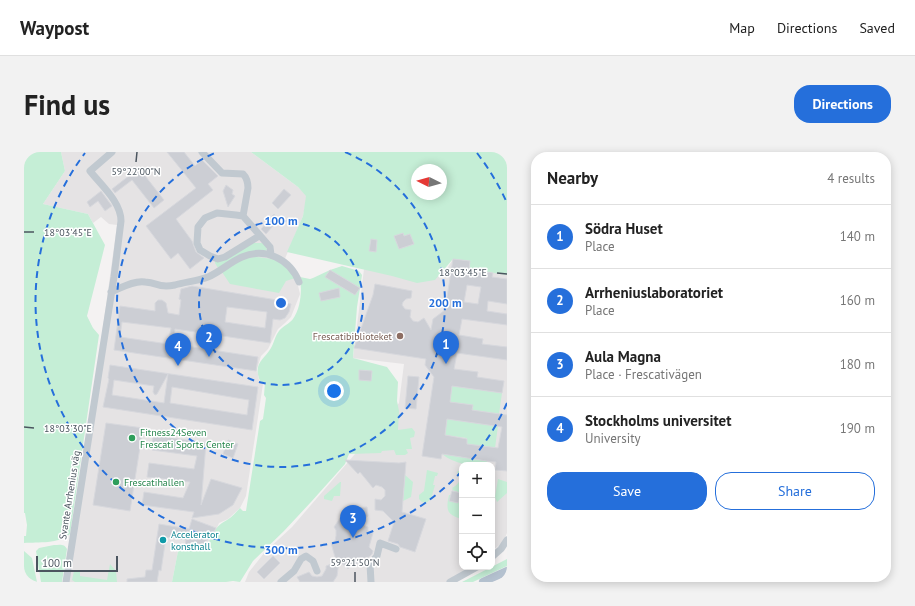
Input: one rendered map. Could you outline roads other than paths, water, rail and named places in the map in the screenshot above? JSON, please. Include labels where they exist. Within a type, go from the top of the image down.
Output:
[{"type":"main road","points":[[483,582],[507,571]]},
{"type":"street","name":"Svante Arrhenius väg","points":[[66,582],[111,292],[121,215],[112,199],[90,171],[112,152]]},
{"type":"street","points":[[202,152],[222,173],[243,174],[245,176],[248,183],[248,188],[243,216]]},
{"type":"street","points":[[259,236],[218,260],[200,250],[197,243],[198,227],[205,218],[217,212],[243,216],[259,236],[270,246],[271,255]]},
{"type":"street","points":[[111,292],[145,281],[164,287],[207,277],[241,257],[249,255],[271,255],[284,261],[295,273],[299,282]]},
{"type":"street","points":[[495,554],[507,540]]},
{"type":"street","points":[[371,582],[370,564],[377,556],[380,543],[396,549]]},
{"type":"street","points":[[281,582],[294,572],[301,559],[306,556],[313,561],[317,571]]},
{"type":"street","points":[[450,582],[472,570]]},
{"type":"place","name":"Frescatibiblioteket","points":[[400,336]]},
{"type":"place","name":"Arrheniuslaboratoriet","points":[[209,357]]},
{"type":"place","name":"Södra Huset","points":[[446,364]]},
{"type":"place","name":"Stockholms universitet","points":[[178,366]]},
{"type":"place","name":"Fitness24Seven Frescati Sports Center","points":[[132,438]]},
{"type":"place","name":"Frescatihallen","points":[[116,482]]},
{"type":"place","name":"Aula Magna","points":[[353,538]]},
{"type":"place","name":"Accelerator konsthall","points":[[163,540]]}]
